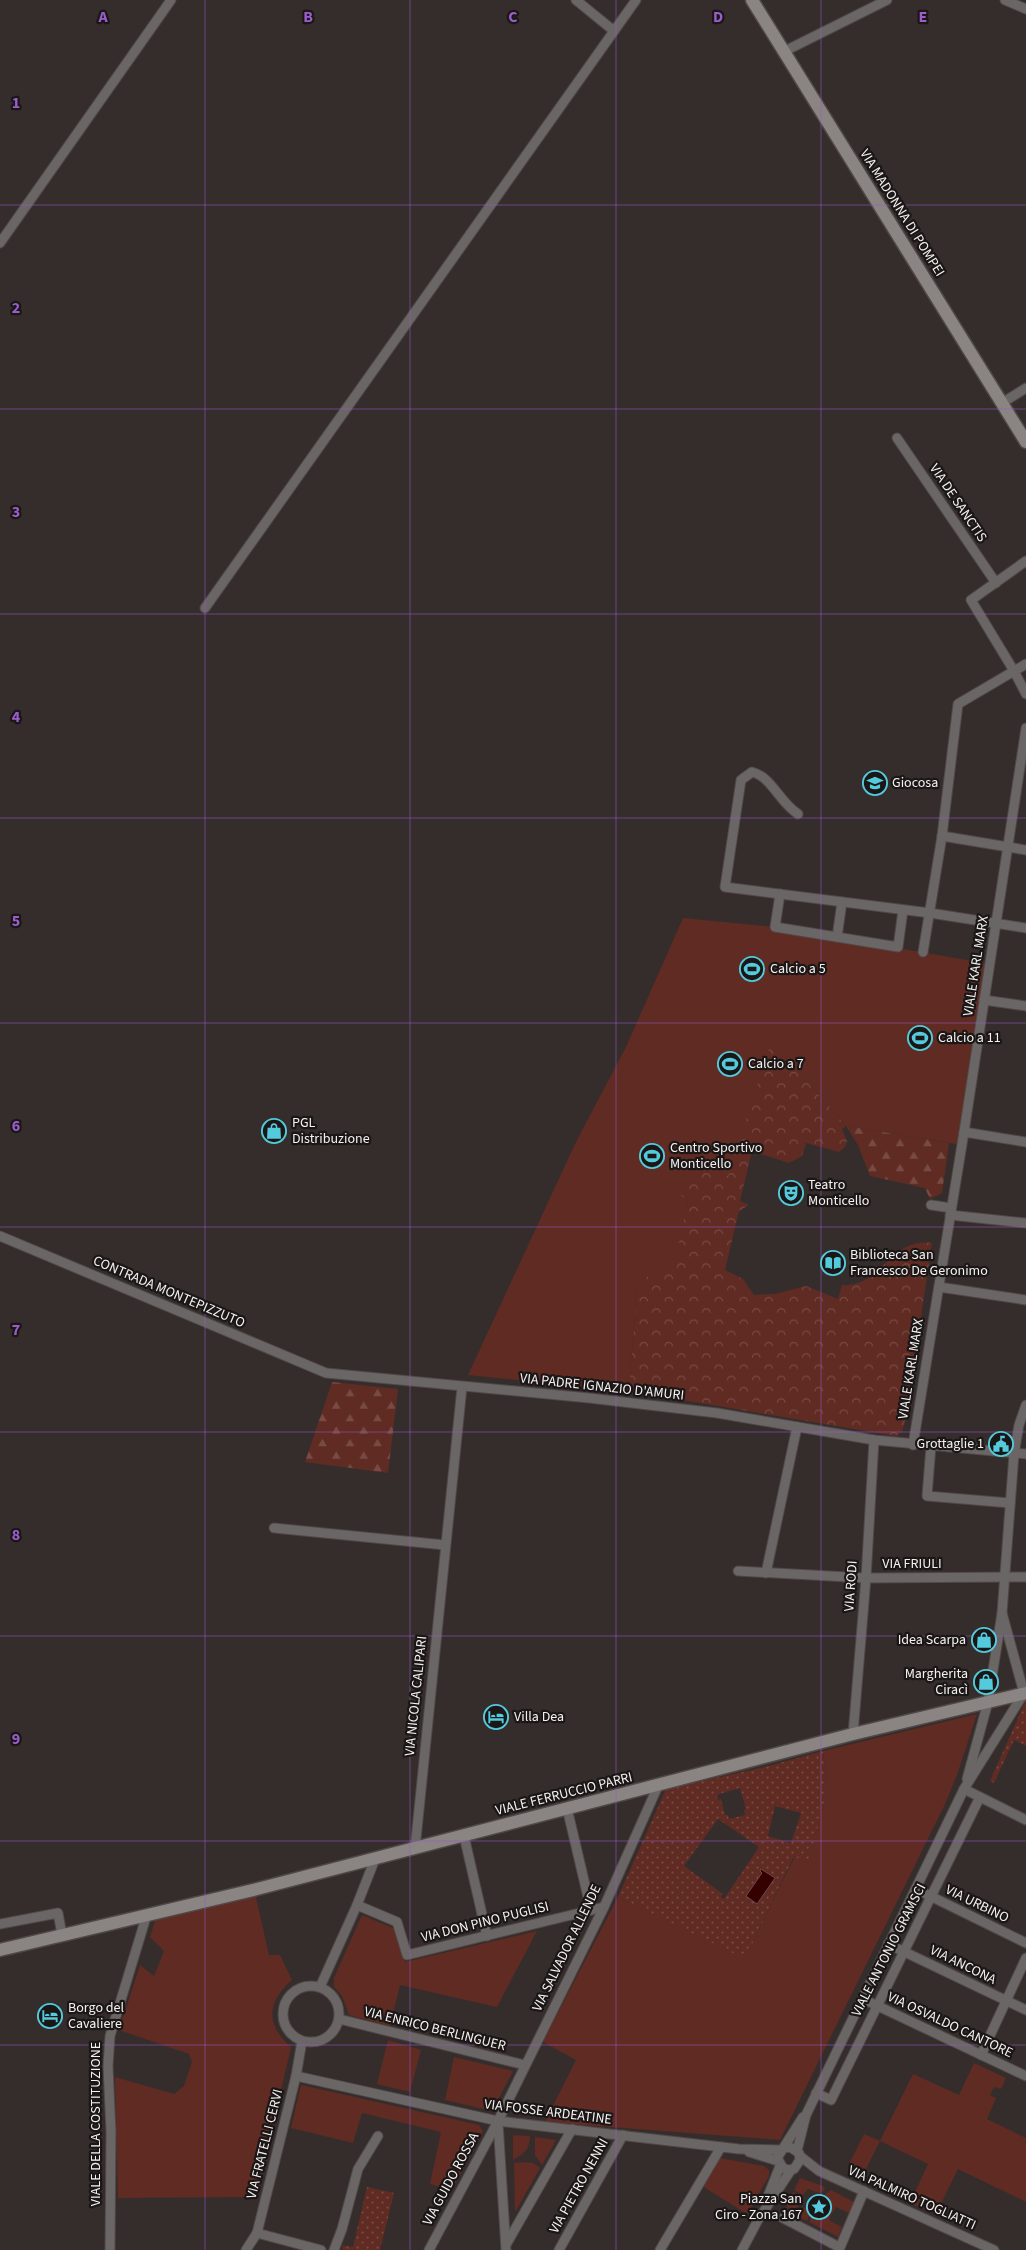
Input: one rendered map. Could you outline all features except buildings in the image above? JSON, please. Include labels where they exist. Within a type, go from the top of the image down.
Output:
[{"type":"street","points":[[0,243],[171,0]]},
{"type":"street","points":[[576,0],[614,31]]},
{"type":"street","points":[[205,608],[636,0]]},
{"type":"street","name":"VIA MADONNA DI POMPEI","points":[[752,0],[1026,442]]},
{"type":"street","points":[[783,52],[888,0]]},
{"type":"street","points":[[1005,0],[1026,9]]},
{"type":"street","points":[[1002,403],[1026,388]]},
{"type":"street","name":"VIA DE SANCTIS","points":[[897,438],[996,583]]},
{"type":"street","points":[[1026,561],[972,600],[1026,694]]},
{"type":"street","points":[[923,952],[942,836],[958,704],[1026,664]]},
{"type":"street","name":"VIALE KARL MARX","points":[[913,1445],[964,1132],[1026,728]]},
{"type":"street","points":[[798,814],[787,807],[762,774],[752,772],[741,780],[725,887],[930,913],[1026,928]]},
{"type":"street","points":[[942,836],[1026,850]]},
{"type":"street","points":[[780,894],[775,927],[898,947],[903,910]]},
{"type":"street","points":[[837,937],[842,902]]},
{"type":"street","points":[[984,1000],[1026,1006]]},
{"type":"street","points":[[964,1132],[1026,1142]]},
{"type":"street","points":[[931,1205],[951,1211],[1026,1223]]},
{"type":"street","name":"CONTRADA MONTEPIZZUTO","points":[[0,1236],[326,1373]]},
{"type":"street","points":[[939,1287],[1026,1300]]},
{"type":"street","name":"VIA PADRE IGNAZIO D'AMURI","points":[[326,1373],[589,1398],[717,1413],[913,1445],[1026,1454]]},
{"type":"street","name":"VIA NICOLA CALIPARI","points":[[415,1849],[462,1387]]},
{"type":"street","name":"VIALE ANTONIO GRAMSCI","points":[[964,1789],[988,1702],[1002,1613],[1014,1454],[1019,1424],[1026,1405]]},
{"type":"street","points":[[766,1573],[797,1427]]},
{"type":"street","name":"VIA RODI","points":[[853,1734],[866,1578],[874,1440]]},
{"type":"street","points":[[931,1446],[927,1496],[1010,1503]]},
{"type":"street","points":[[274,1528],[446,1545]]},
{"type":"street","name":"VIA FRIULI","points":[[738,1571],[866,1578],[1026,1577]]},
{"type":"street","name":"VIALE ANTONIO GRAMSCI","points":[[758,2220],[779,2164],[782,2149],[806,2115],[964,1789],[1025,1693],[1002,1613]]},
{"type":"street","name":"VIALE FERRUCCIO PARRI","points":[[0,1950],[415,1849],[853,1734],[1025,1693]]},
{"type":"street","name":"VIA SALVADOR ALLENDE","points":[[498,2122],[604,1907],[658,1786]]},
{"type":"street","points":[[964,1789],[1026,1820]]},
{"type":"street","name":"VIALE ANTONIO GRAMSCI","points":[[816,2093],[831,2100],[980,1797]]},
{"type":"street","points":[[567,1808],[592,1910]]},
{"type":"street","points":[[464,1836],[487,1936]]},
{"type":"street","points":[[320,1987],[357,1905],[375,1859]]},
{"type":"street","name":"VIA URBINO","points":[[916,1889],[1026,1943]]},
{"type":"street","name":"VIA DON PINO PUGLISI","points":[[357,1905],[397,1922],[407,1955],[604,1907]]},
{"type":"street","points":[[0,1924],[58,1913],[62,1935]]},
{"type":"street","name":"VIALE DELLA COSTITUZIONE","points":[[110,2250],[111,2132],[108,2066],[110,2036],[147,1914]]},
{"type":"street","name":"VIA ANCONA","points":[[888,1944],[1026,2010]]},
{"type":"street","points":[[981,2055],[1026,1958]]},
{"type":"street","points":[[306,1986],[320,1987],[335,1999],[340,2012],[339,2019],[334,2031],[329,2036],[316,2042],[302,2041],[296,2038],[287,2028],[283,2015],[289,1996],[306,1986]]},
{"type":"street","name":"VIA OSVALDO CANTORE","points":[[863,1998],[876,2006],[1026,2076]]},
{"type":"street","name":"VIA ENRICO BERLINGUER","points":[[339,2019],[525,2065]]},
{"type":"street","name":"VIA FRATELLI CERVI","points":[[246,2250],[257,2234],[296,2076],[302,2041]]},
{"type":"street","name":"VIA FOSSE ARDEATINE","points":[[296,2076],[498,2122],[739,2149]]},
{"type":"street","name":"VIALE ANTONIO GRAMSCI","points":[[758,2220],[794,2169],[799,2154],[806,2115]]},
{"type":"street","points":[[498,2122],[506,2246]]},
{"type":"street","name":"VIA GUIDO ROSSA","points":[[428,2250],[498,2122]]},
{"type":"street","points":[[506,2246],[572,2130]]},
{"type":"street","name":"VIA PIETRO NENNI","points":[[559,2250],[623,2135]]},
{"type":"street","points":[[334,2250],[342,2229],[358,2169],[378,2136]]},
{"type":"street","points":[[660,2250],[721,2146]]},
{"type":"street","points":[[739,2149],[782,2149],[790,2147],[799,2154]]},
{"type":"street","points":[[739,2149],[779,2164]]},
{"type":"street","name":"VIA PALMIRO TOGLIATTI","points":[[799,2154],[819,2171],[994,2250]]},
{"type":"street","name":"VIA PALMIRO TOGLIATTI","points":[[779,2164],[794,2169],[819,2171]]},
{"type":"street","points":[[783,2218],[839,2249],[864,2191]]},
{"type":"street","points":[[742,2250],[758,2220]]},
{"type":"street","points":[[257,2234],[321,2250]]},
{"type":"green space","name":"Centro Sportivo Monticello","points":[[683,918],[775,927],[990,964],[962,1145],[846,1126],[775,1045],[728,1176],[679,1194],[688,1199],[676,1257],[637,1284],[629,1391],[468,1375],[575,1144],[626,1047]]},
{"type":"green space","points":[[775,1045],[846,1126],[842,1129],[847,1141],[845,1147],[839,1152],[806,1143],[802,1156],[789,1163],[752,1151],[740,1201],[749,1205],[739,1211],[725,1270],[743,1279],[754,1295],[775,1294],[806,1286],[838,1299],[842,1285],[855,1284],[867,1279],[895,1254],[906,1247],[918,1243],[932,1243],[906,1417],[902,1432],[896,1436],[629,1391],[637,1284],[676,1256],[688,1199],[679,1195],[691,1166],[728,1176],[770,1046]]},
{"type":"green space","points":[[846,1126],[949,1143],[942,1193],[930,1199],[925,1188],[870,1176],[858,1145]]},
{"type":"green space","points":[[332,1382],[398,1389],[388,1473],[305,1462]]},
{"type":"green space","points":[[1026,1700],[1026,1746],[1014,1740],[994,1783],[990,1781]]},
{"type":"green space","points":[[977,1714],[957,1775],[945,1804],[780,2140],[545,2122],[576,2060],[543,2042],[618,1897],[745,1958],[795,1856],[808,1862],[827,1793],[823,1751]]},
{"type":"green space","points":[[823,1751],[827,1793],[808,1863],[794,1856],[745,1959],[618,1897],[666,1789],[765,1767]],"holes":[[[740,1788],[746,1809],[744,1810],[745,1815],[729,1819],[728,1815],[725,1815],[721,1799],[718,1800],[717,1797],[719,1794]],[[775,1806],[801,1813],[791,1843],[768,1836]],[[718,1819],[759,1847],[724,1899],[721,1897],[723,1894],[684,1866]]]},
{"type":"green space","points":[[255,1893],[269,1955],[280,1955],[292,1980],[278,1996],[272,2013],[273,2022],[277,2030],[291,2047],[257,2197],[118,2198],[115,2077],[174,2094],[184,2086],[192,2062],[189,2054],[119,2030],[140,1965],[154,1976],[164,1951],[150,1937],[155,1921]]},
{"type":"green space","points":[[362,1915],[395,1929],[405,1962],[537,1931],[497,2007],[400,1985],[390,2026],[349,2015],[342,1996],[334,1987],[334,1978]]},
{"type":"green space","points":[[388,2040],[421,2050],[410,2092],[377,2084]]},
{"type":"green space","points":[[454,2057],[513,2071],[492,2111],[445,2100]]},
{"type":"green space","points":[[974,2063],[1006,2078],[1001,2089],[994,2087],[990,2095],[996,2098],[987,2119],[1026,2138],[1026,2202],[958,2169],[936,2214],[910,2203],[928,2164],[880,2141],[913,2074],[959,2095]]},
{"type":"green space","points":[[301,2085],[479,2125],[483,2131],[452,2190],[430,2184],[441,2132],[362,2113],[353,2143],[291,2128]]},
{"type":"green space","points":[[864,2134],[880,2141],[865,2171],[849,2164]]},
{"type":"green space","points":[[513,2135],[530,2136],[526,2151],[513,2160]]},
{"type":"green space","points":[[535,2137],[556,2140],[542,2165],[535,2155]]},
{"type":"green space","points":[[719,2158],[764,2166],[769,2170],[769,2176],[747,2214],[702,2186]]},
{"type":"green space","points":[[514,2163],[533,2163],[540,2168],[515,2212]]},
{"type":"green space","points":[[800,2178],[825,2187],[824,2191],[819,2193],[808,2189],[803,2195],[794,2190]]},
{"type":"green space","points":[[367,2187],[394,2193],[380,2250],[342,2250],[343,2245],[353,2247]]},
{"type":"green space","points":[[831,2190],[854,2202],[849,2213],[836,2207],[829,2218],[830,2221],[842,2227],[838,2237],[809,2222],[814,2211],[820,2212],[825,2208],[827,2201],[823,2196]]},
{"type":"green space","name":"Piazza San Ciro - Zona 167","points":[[793,2192],[803,2197],[796,2201],[799,2209],[806,2207],[812,2210],[807,2221],[785,2210]]},
{"type":"shaded area","points":[[761,1869],[775,1878],[757,1904],[746,1896],[762,1873]]},
{"type":"place","name":"Giocosa","points":[[875,783]]},
{"type":"place","name":"Calcio a 5","points":[[752,969]]},
{"type":"place","name":"Calcio a 11","points":[[920,1038]]},
{"type":"place","name":"Calcio a 7","points":[[730,1064]]},
{"type":"place","name":"PGL Distribuzione","points":[[274,1131]]},
{"type":"place","name":"Centro Sportivo Monticello","points":[[652,1156]]},
{"type":"place","name":"Teatro Monticello","points":[[791,1193]]},
{"type":"place","name":"Biblioteca San Francesco De Geronimo","points":[[833,1263]]},
{"type":"place","name":"Grottaglie 1","points":[[1001,1444]]},
{"type":"place","name":"Idea Scarpa","points":[[984,1640]]},
{"type":"place","name":"Margherita Ciracì","points":[[986,1682]]},
{"type":"place","name":"Villa Dea","points":[[496,1717]]},
{"type":"place","name":"Borgo del Cavaliere","points":[[50,2016]]},
{"type":"place","name":"Piazza San Ciro - Zona 167","points":[[819,2207]]}]
